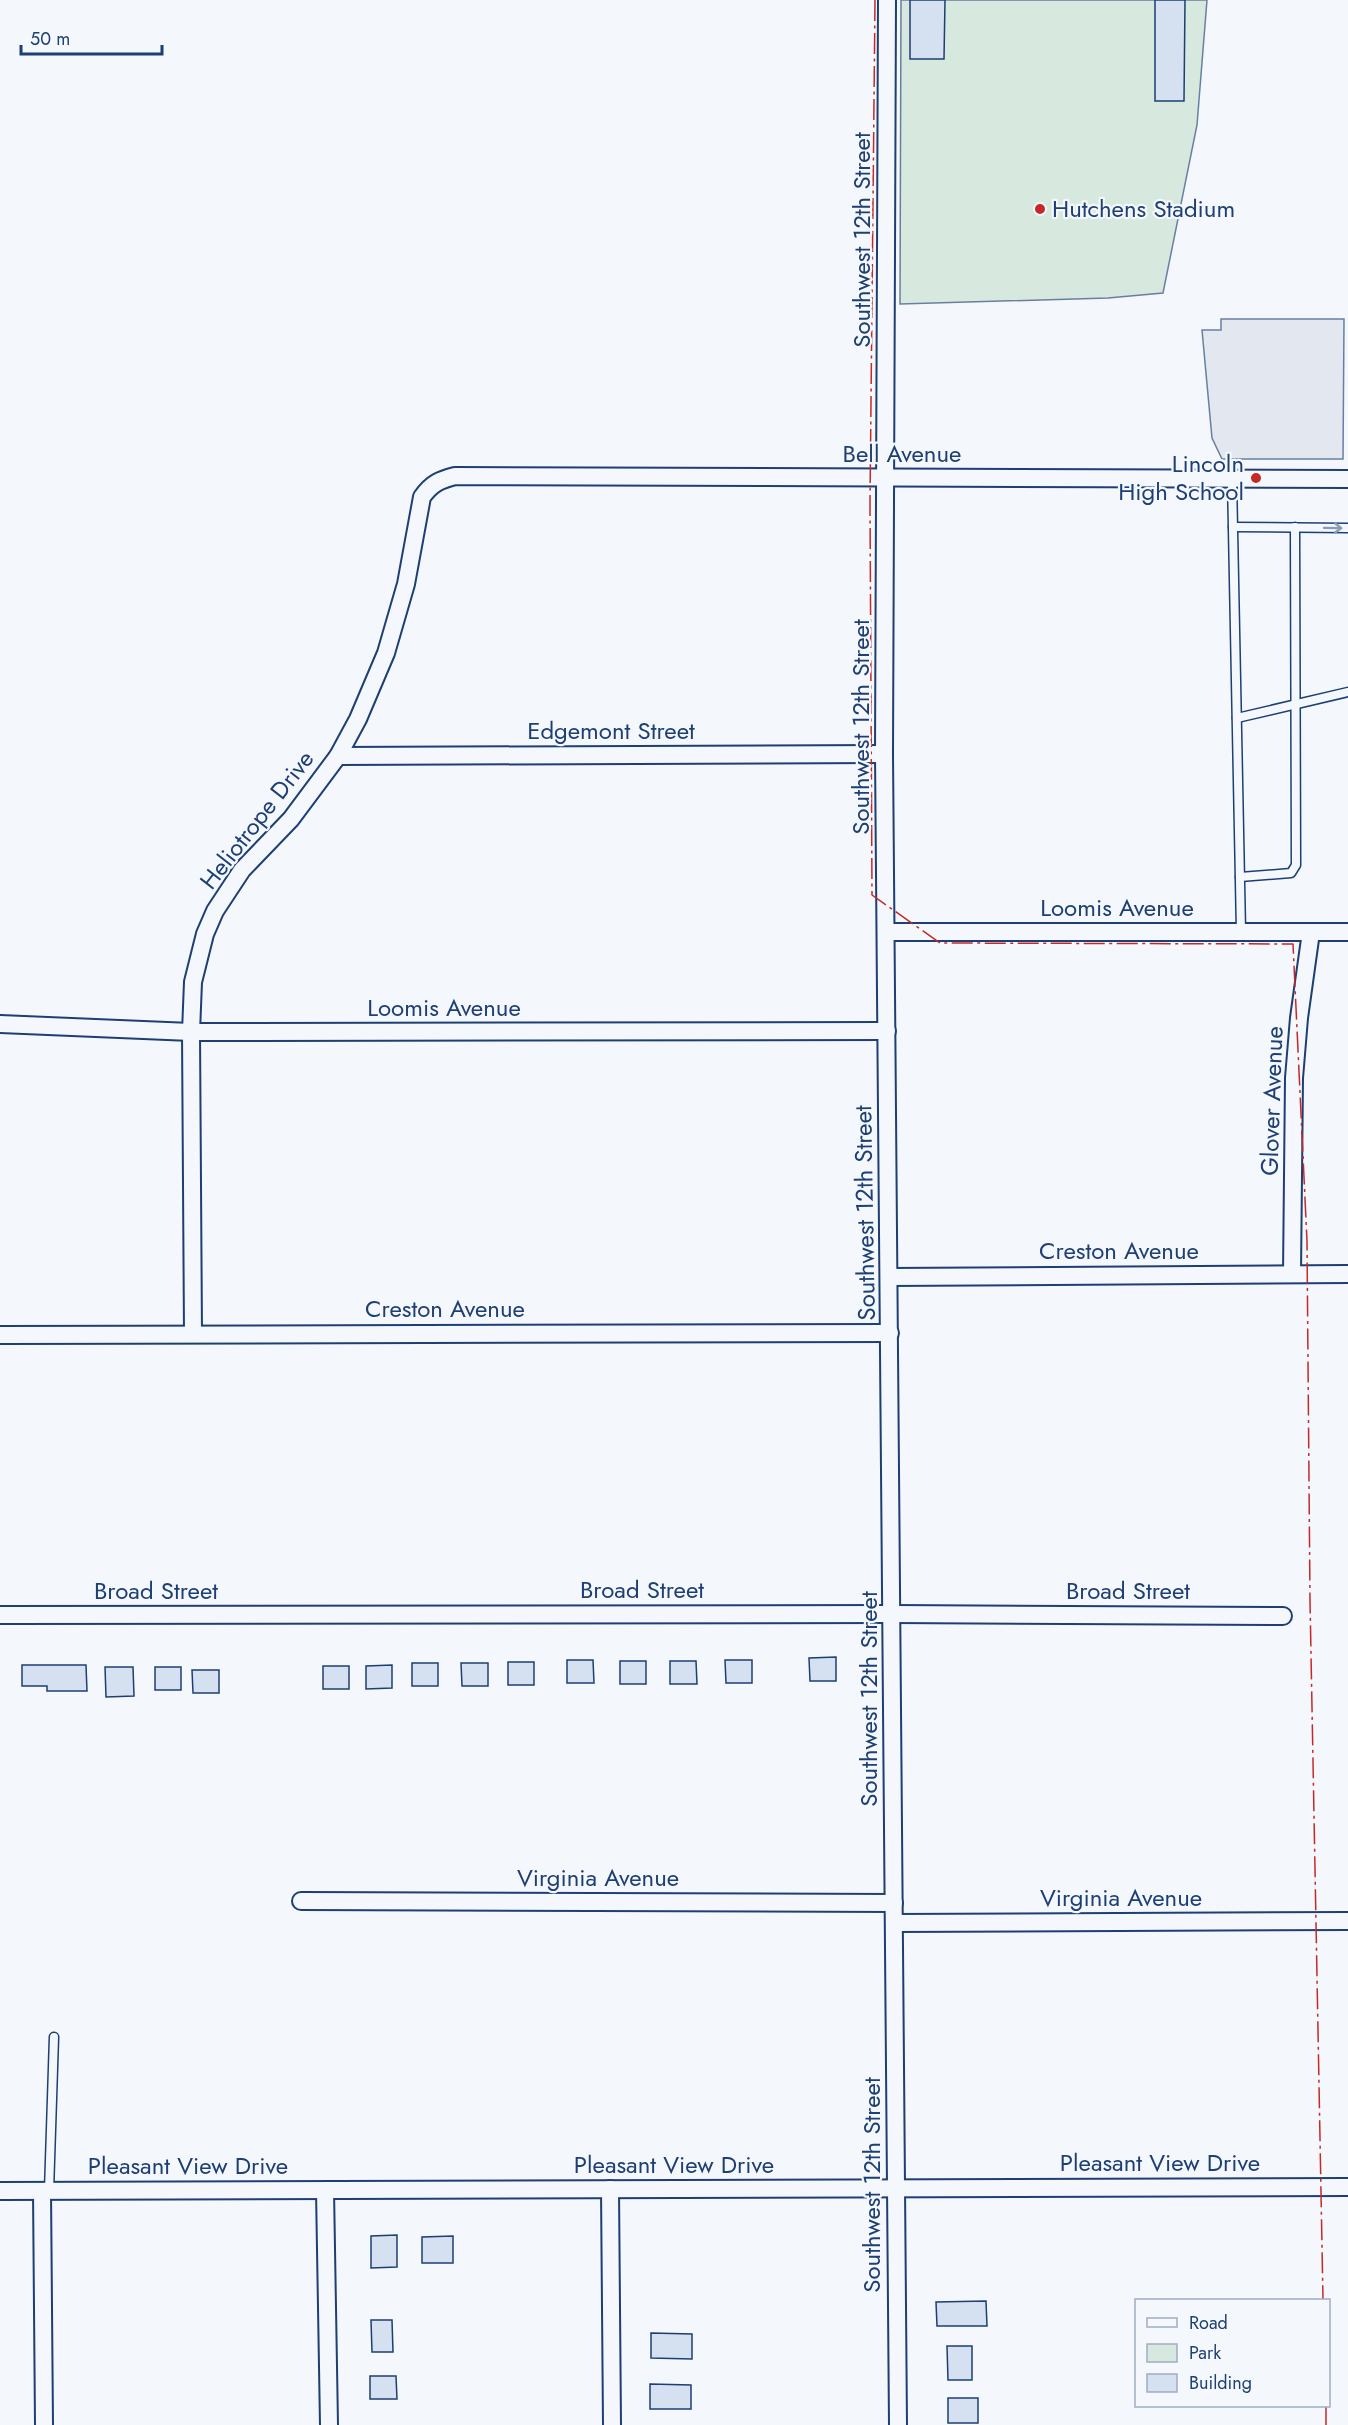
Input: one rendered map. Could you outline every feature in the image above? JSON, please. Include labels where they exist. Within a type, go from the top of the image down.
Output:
[{"type":"street","name":"Southwest 12th Street","points":[[887,0],[885,754],[898,2425]]},
{"type":"street","name":"Bell Avenue","points":[[455,476],[1348,479]]},
{"type":"street","name":"Heliotrope Drive","points":[[192,1334],[191,1032],[193,982],[205,934],[215,911],[242,870],[291,819],[338,756],[358,719],[386,653],[406,584],[422,497],[438,481],[455,476]]},
{"type":"street","name":"Edgemont Street","points":[[338,756],[885,754]]},
{"type":"street","name":"Loomis Avenue","points":[[886,932],[1348,932]]},
{"type":"street","name":"Glover Avenue","points":[[1292,1274],[1294,1078],[1299,1018],[1311,932]]},
{"type":"street","name":"Loomis Avenue","points":[[0,1024],[191,1032],[887,1031]]},
{"type":"street","name":"Creston Avenue","points":[[890,1277],[1348,1274]]},
{"type":"street","name":"Creston Avenue","points":[[0,1335],[890,1333]]},
{"type":"street","name":"Broad Street","points":[[0,1615],[893,1614],[1283,1617]]},
{"type":"street","name":"Virginia Avenue","points":[[301,1901],[894,1904]]},
{"type":"street","name":"Virginia Avenue","points":[[894,1923],[1348,1921]]},
{"type":"street","name":"Pleasant View Drive","points":[[0,2191],[1348,2187]]},
{"type":"street","points":[[610,2189],[612,2425]]},
{"type":"street","points":[[325,2190],[329,2425]]},
{"type":"street","points":[[44,2425],[46,2191]]},
{"type":"lane","points":[[1232,479],[1241,932]]},
{"type":"lane","points":[[1233,527],[1348,528]]},
{"type":"lane","points":[[1240,877],[1291,873],[1296,865],[1295,527]]},
{"type":"lane","points":[[1237,718],[1348,692]]},
{"type":"lane","points":[[46,2191],[54,2037]]},
{"type":"green space","name":"Hutchens Stadium","points":[[901,0],[1207,0],[1197,125],[1163,293],[1108,298],[900,304]]},
{"type":"shaded area","points":[[1221,319],[1344,319],[1343,459],[1222,459],[1212,438],[1202,330],[1221,330]]},
{"type":"building","points":[[910,0],[945,0],[944,59],[910,59]]},
{"type":"building","points":[[1155,0],[1185,0],[1184,101],[1155,101]]},
{"type":"building","points":[[836,1657],[836,1681],[810,1681],[809,1658]]},
{"type":"building","points":[[567,1660],[593,1660],[594,1683],[567,1683]]},
{"type":"building","points":[[725,1660],[752,1660],[752,1683],[726,1683]]},
{"type":"building","points":[[620,1661],[646,1661],[646,1684],[620,1684]]},
{"type":"building","points":[[670,1661],[696,1661],[697,1684],[670,1684]]},
{"type":"building","points":[[508,1662],[534,1662],[534,1685],[508,1685]]},
{"type":"building","points":[[412,1663],[438,1663],[438,1686],[412,1686]]},
{"type":"building","points":[[461,1663],[488,1663],[488,1686],[462,1686]]},
{"type":"building","points":[[22,1665],[86,1665],[87,1691],[47,1691],[47,1686],[22,1686]]},
{"type":"building","points":[[392,1665],[392,1688],[366,1689],[366,1666]]},
{"type":"building","points":[[323,1666],[349,1666],[349,1689],[323,1689]]},
{"type":"building","points":[[105,1667],[133,1667],[134,1696],[106,1697]]},
{"type":"building","points":[[155,1667],[181,1667],[181,1690],[155,1690]]},
{"type":"building","points":[[192,1670],[219,1670],[219,1693],[193,1693]]},
{"type":"building","points":[[397,2235],[397,2267],[371,2268],[371,2236]]},
{"type":"building","points":[[453,2236],[453,2263],[422,2263],[422,2237]]},
{"type":"building","points":[[986,2301],[987,2326],[937,2326],[936,2302]]},
{"type":"building","points":[[371,2320],[392,2320],[393,2352],[372,2352]]},
{"type":"building","points":[[651,2333],[692,2334],[692,2359],[651,2358]]},
{"type":"building","points":[[947,2346],[972,2346],[972,2380],[948,2380]]},
{"type":"building","points":[[370,2376],[396,2376],[397,2399],[370,2399]]},
{"type":"building","points":[[650,2384],[691,2385],[691,2409],[650,2409]]},
{"type":"building","points":[[948,2398],[978,2398],[978,2423],[948,2423]]},
{"type":"power","points":[[875,0],[870,502],[872,895],[940,943],[1293,944],[1307,1241],[1310,1600],[1323,2299]]},
{"type":"power","points":[[1326,2407],[1326,2425]]},
{"type":"place","name":"Hutchens Stadium","points":[[1040,209]]},
{"type":"place","name":"Lincoln High School","points":[[1256,478]]}]
